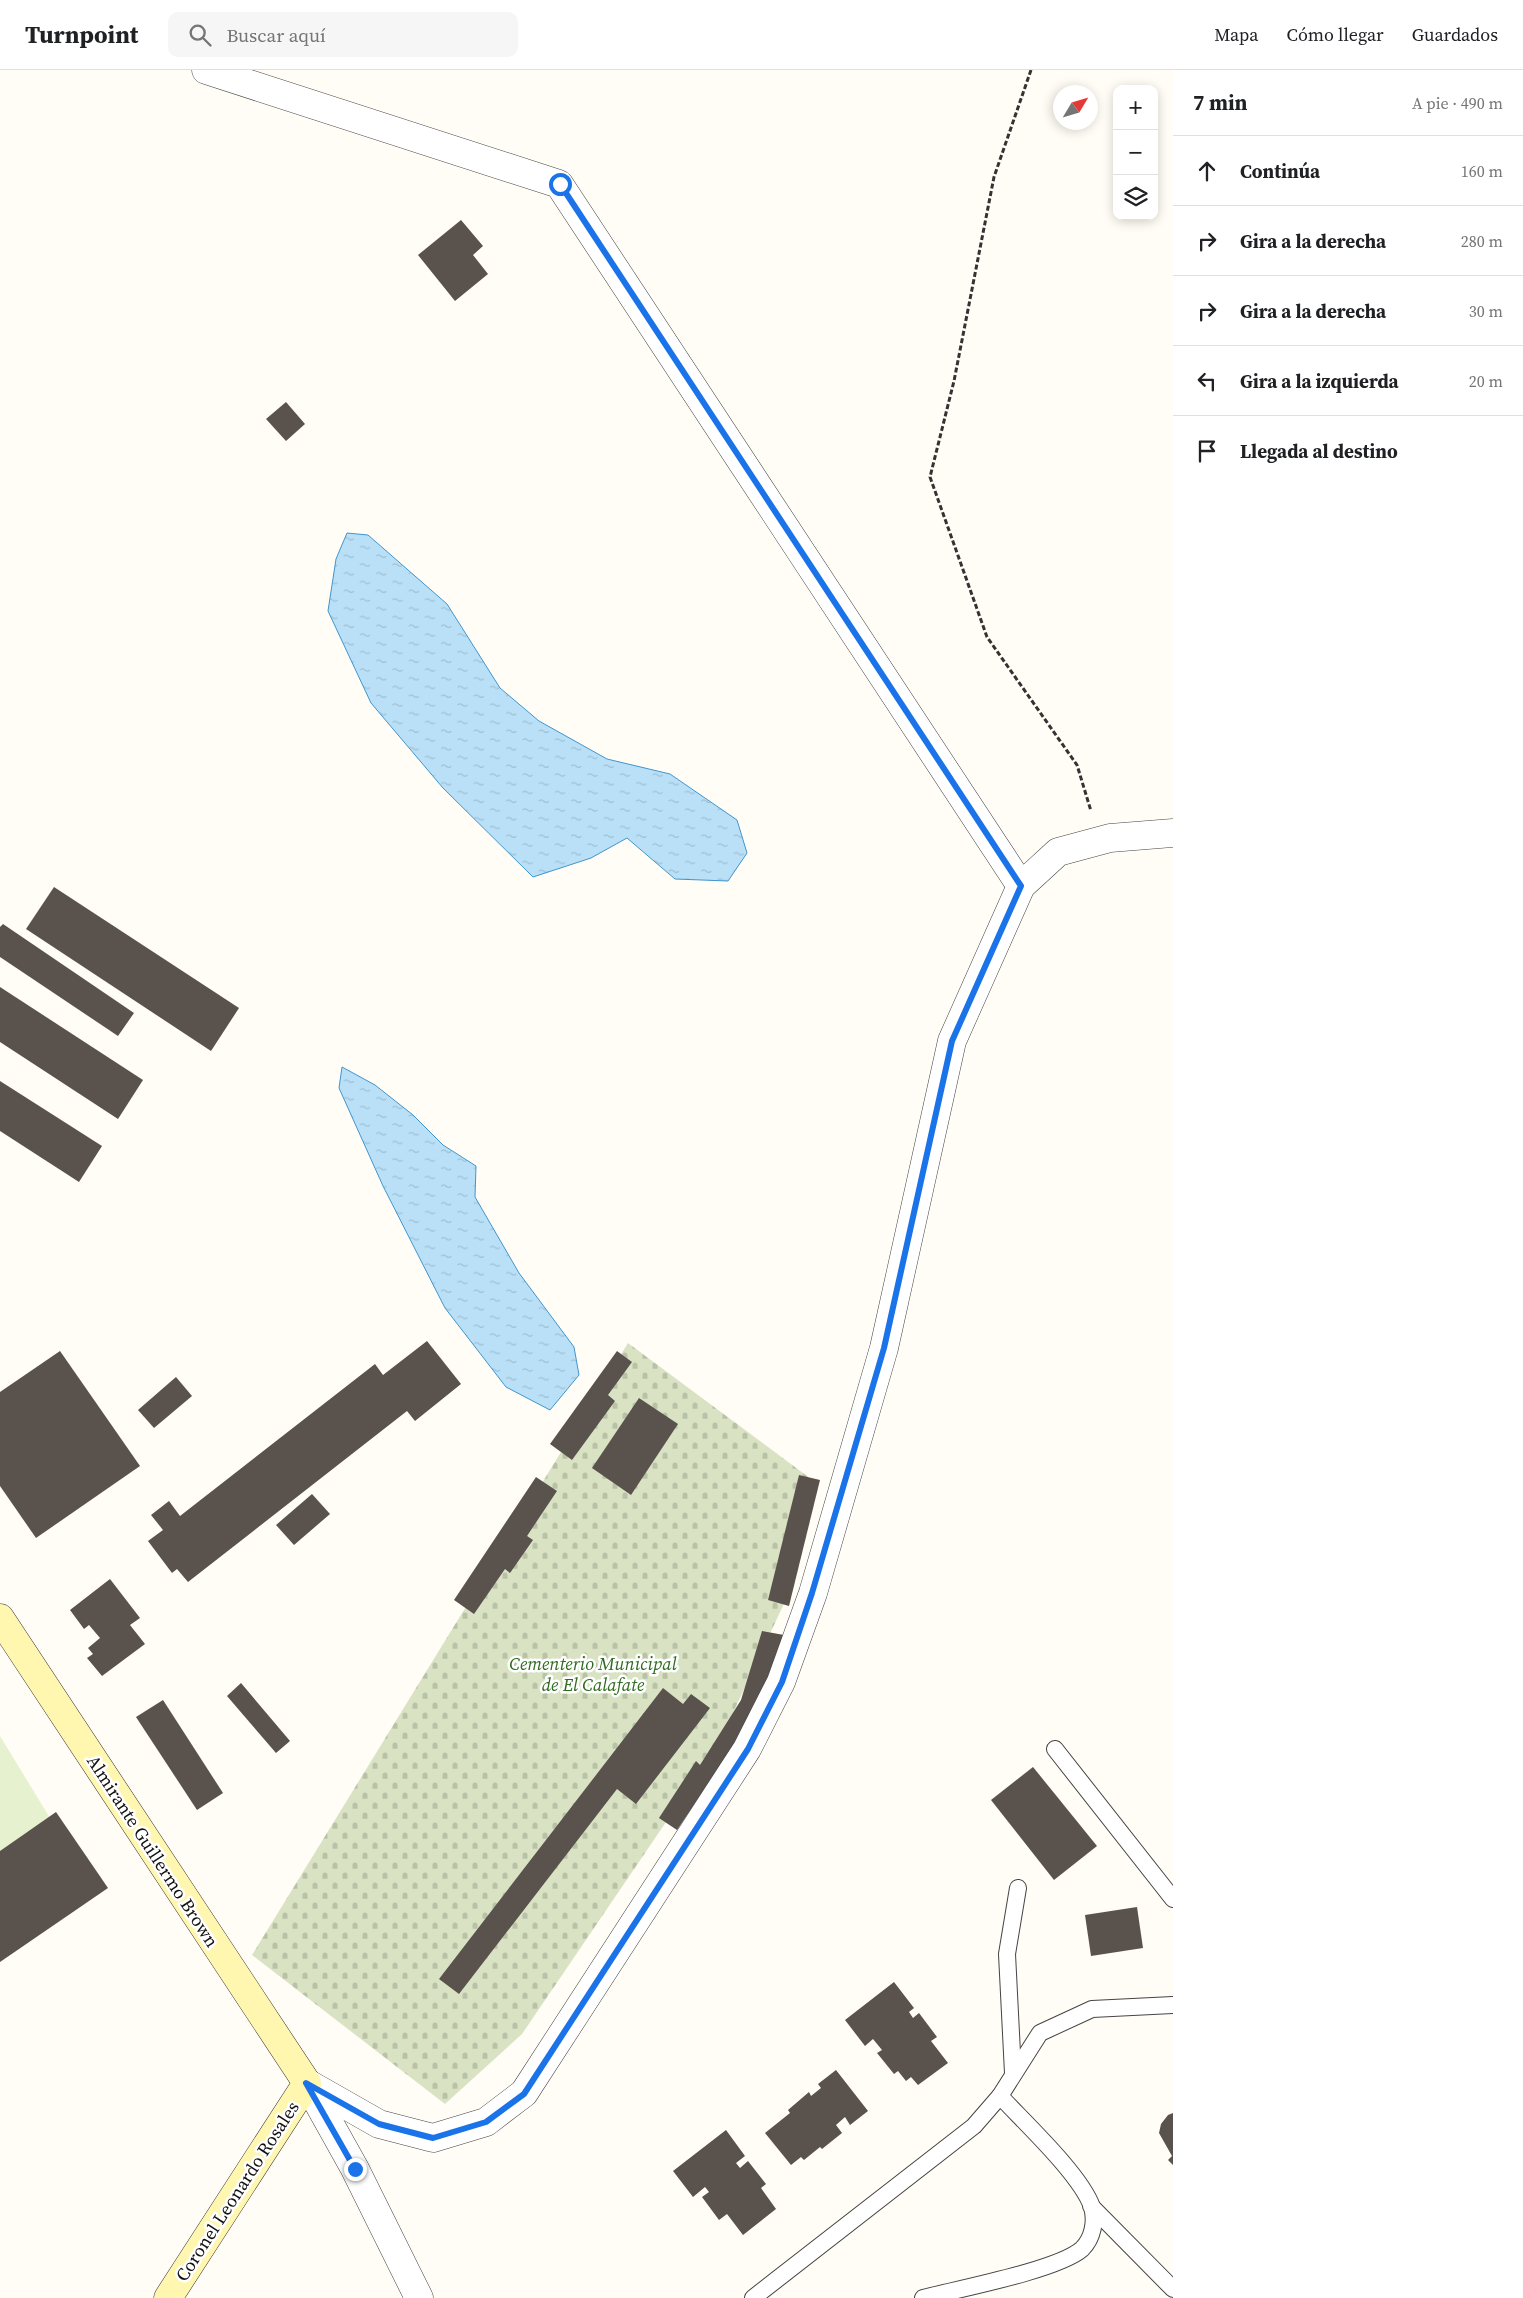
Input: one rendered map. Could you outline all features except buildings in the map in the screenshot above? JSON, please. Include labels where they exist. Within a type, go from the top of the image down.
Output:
[{"type":"main road","name":"Almirante Guillermo Brown","points":[[0,1618],[306,2083]]},
{"type":"main road","name":"Coronel Leonardo Rosales","points":[[168,2298],[306,2083]]},
{"type":"street","points":[[206,70],[560,184],[1021,886]]},
{"type":"street","points":[[306,2083],[379,2124],[433,2138],[486,2122],[524,2094],[748,1749],[782,1682],[810,1602],[884,1348],[952,1041],[1021,886],[1058,852],[1100,840],[1173,832]]},
{"type":"street","points":[[306,2083],[355,2169],[420,2298]]},
{"type":"lane","points":[[1055,1750],[1173,1899]]},
{"type":"lane","points":[[1013,2073],[1007,1954],[1018,1888]]},
{"type":"lane","points":[[753,2298],[974,2126],[1000,2096],[1040,2033],[1092,2009],[1173,2006]]},
{"type":"lane","points":[[1000,2096],[1070,2172],[1092,2206],[1173,2289]]},
{"type":"lane","points":[[923,2298],[1052,2264],[1082,2248],[1095,2226],[1092,2206]]},
{"type":"path","points":[[1031,70],[994,177],[954,381],[930,477],[987,637],[1077,765],[1100,840]]},
{"type":"green space","name":"Cementerio Municipal de El Calafate","points":[[628,1343],[811,1479],[789,1593],[717,1747],[522,2034],[445,2104],[252,1955]]},
{"type":"green space","points":[[0,1736],[53,1823],[0,1855]]},
{"type":"water","points":[[347,533],[368,535],[447,604],[500,688],[539,721],[607,759],[670,774],[737,820],[747,853],[728,881],[675,879],[627,838],[591,858],[533,877],[443,788],[371,703],[328,611],[336,559]]},
{"type":"water","points":[[342,1067],[375,1085],[413,1115],[443,1145],[476,1166],[475,1197],[519,1273],[574,1347],[579,1375],[550,1410],[506,1387],[445,1308],[383,1186],[339,1088]]},
{"type":"route","points":[[355,2169],[306,2083],[379,2124],[433,2138],[486,2122],[524,2094],[748,1749],[782,1682],[812,1593],[884,1348],[952,1041],[1021,886],[560,184]]}]
